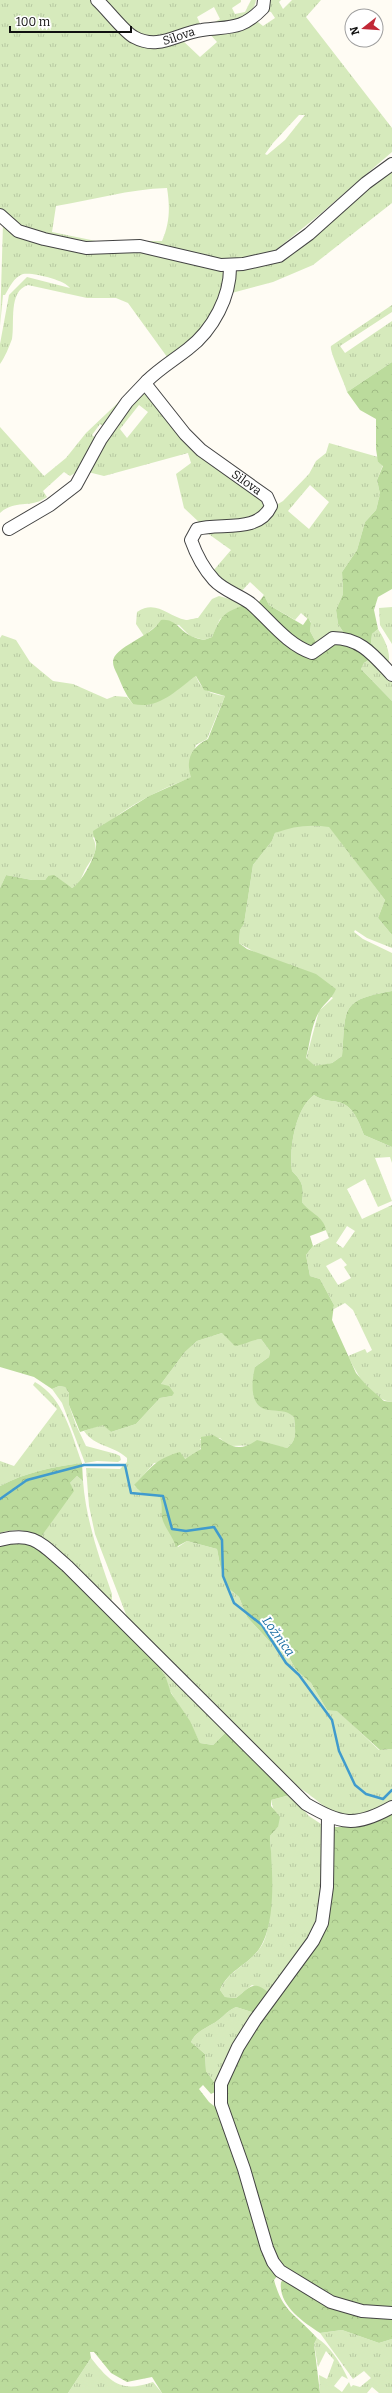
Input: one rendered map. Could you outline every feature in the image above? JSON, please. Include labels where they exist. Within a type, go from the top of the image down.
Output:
[{"type":"street","name":"Silova","points":[[97,0],[133,37],[150,42],[161,43],[201,30],[226,29],[243,24],[263,8],[264,0]]},
{"type":"street","points":[[0,215],[18,231],[51,241],[86,248],[140,246],[201,261],[230,264],[279,256],[309,234],[366,183],[392,164]]},
{"type":"street","points":[[9,529],[50,505],[76,485],[101,439],[127,402],[147,381],[190,348],[214,319],[230,280],[230,264]]},
{"type":"street","name":"Silova","points":[[147,381],[147,386],[185,434],[201,450],[267,497],[271,506],[267,515],[234,527],[206,526],[197,529],[192,540],[196,552],[215,581],[230,589],[250,603],[272,625],[302,649],[312,652],[332,638],[352,640],[376,656],[392,676]]},
{"type":"street","points":[[0,1540],[18,1536],[35,1539],[41,1544],[130,1627],[271,1771],[306,1804],[333,1819],[351,1822],[375,1817],[392,1807]]},
{"type":"street","points":[[328,1816],[327,1887],[322,1923],[313,1941],[259,2014],[238,2047],[221,2084],[222,2104],[248,2182],[267,2248],[273,2262],[280,2271],[331,2302],[362,2311],[392,2313]]},
{"type":"green space","points":[[0,0],[90,0],[121,34],[181,39],[200,57],[217,42],[208,32],[258,17],[258,22],[263,26],[275,18],[271,12],[266,11],[267,0],[281,0],[279,2],[283,9],[292,0],[321,0],[306,17],[392,128],[392,152],[272,253],[242,262],[91,246],[28,232],[0,211]],"holes":[[[299,115],[305,115],[285,140],[267,155],[265,154]],[[167,188],[169,215],[167,228],[162,241],[96,241],[52,232],[56,206],[125,193]]]},
{"type":"green space","points":[[101,0],[241,0],[241,2],[232,8],[235,14],[245,12],[251,0],[256,0],[250,11],[232,22],[212,28],[213,23],[220,19],[214,7],[197,17],[202,28],[145,41]]},
{"type":"green space","points":[[392,167],[392,203],[313,265],[273,282],[228,294],[236,272],[244,268],[259,266]]},
{"type":"green space","points":[[3,223],[18,233],[141,251],[224,270],[228,280],[211,321],[170,361],[128,303],[116,298],[87,298],[28,285],[22,288],[17,294],[14,308],[12,339],[0,364],[0,344],[9,295],[27,277],[70,288],[62,282],[48,277],[34,274],[20,275],[12,283],[5,295],[3,295],[0,326]]},
{"type":"green space","points":[[392,305],[392,312],[340,346],[345,353],[392,321],[392,362],[347,392],[332,354],[331,346]]},
{"type":"green space","points":[[392,362],[392,589],[378,597],[374,610],[378,629],[372,634],[371,643],[381,655],[344,633],[338,624],[336,610],[343,594],[342,572],[357,550],[365,522],[376,510],[380,494],[377,480],[383,466],[378,462],[376,449],[376,419],[360,410],[347,392]]},
{"type":"green space","points":[[144,387],[168,414],[264,499],[266,510],[253,519],[201,524],[184,508],[176,474],[191,463],[188,453],[104,476],[88,472],[97,454]],"holes":[[[139,405],[148,412],[127,438],[120,429]]]},
{"type":"green space","points":[[125,396],[128,398],[107,429],[100,424],[92,435],[99,441],[79,478],[75,473],[70,476],[64,472],[43,491],[47,497],[41,501],[11,506],[0,513],[0,427],[44,476],[66,458],[86,433]]},
{"type":"green space","points":[[329,443],[378,457],[378,462],[383,465],[377,480],[380,494],[376,510],[365,522],[357,550],[342,572],[343,594],[336,610],[338,624],[344,633],[317,644],[310,631],[311,622],[301,613],[295,620],[269,605],[264,595],[250,582],[240,593],[218,578],[213,571],[231,550],[203,530],[237,529],[283,501],[309,474],[316,461],[326,453]],"holes":[[[310,485],[329,502],[309,529],[288,511]]]},
{"type":"green space","points":[[264,595],[269,605],[303,625],[308,618],[311,623],[310,631],[317,644],[315,647],[305,648],[256,606]]},
{"type":"green space","points":[[219,596],[247,604],[220,619],[212,637],[204,640],[190,636],[179,625],[157,625],[144,636],[136,624],[137,612],[144,608],[150,607],[162,610],[186,620],[198,618],[212,599]]},
{"type":"green space","points":[[247,604],[306,656],[335,643],[348,642],[373,657],[364,663],[361,669],[392,701],[392,935],[378,918],[385,900],[329,827],[308,826],[295,827],[275,833],[272,841],[253,865],[244,924],[240,930],[239,943],[247,949],[316,974],[336,989],[316,1017],[312,1029],[306,1058],[315,1066],[332,1063],[342,1056],[346,1017],[349,1009],[354,1003],[362,998],[392,991],[392,1147],[364,1135],[355,1115],[348,1107],[338,1102],[323,1099],[314,1095],[307,1101],[298,1119],[293,1141],[291,1162],[292,1171],[302,1185],[302,1202],[322,1221],[326,1230],[310,1236],[313,1246],[306,1255],[310,1276],[320,1279],[334,1305],[332,1320],[356,1373],[367,1386],[384,1401],[392,1402],[392,1749],[380,1750],[337,1711],[327,1710],[311,1683],[296,1670],[280,1641],[270,1642],[247,1617],[239,1597],[228,1588],[220,1565],[217,1549],[187,1541],[176,1547],[163,1521],[159,1495],[144,1495],[134,1485],[159,1461],[180,1452],[185,1459],[201,1449],[201,1437],[213,1435],[238,1447],[250,1444],[257,1440],[287,1448],[293,1442],[295,1434],[294,1417],[285,1412],[262,1408],[254,1398],[253,1379],[255,1367],[269,1357],[270,1351],[261,1339],[235,1346],[222,1333],[197,1341],[185,1352],[161,1384],[169,1386],[174,1393],[172,1396],[160,1398],[136,1424],[111,1432],[103,1425],[80,1432],[69,1405],[69,1393],[65,1387],[59,1386],[52,1389],[34,1377],[0,1367],[0,888],[6,875],[32,880],[45,880],[48,876],[54,875],[72,888],[80,881],[92,861],[96,848],[93,831],[149,796],[191,777],[189,765],[191,754],[202,742],[208,739],[225,696],[204,690],[196,676],[167,698],[151,704],[133,704],[114,668],[113,662],[119,652],[149,632],[161,620],[170,621],[187,634],[204,640],[212,637],[218,623],[224,615]]},
{"type":"green space","points":[[392,607],[392,644],[380,625],[379,608]]},
{"type":"green space","points":[[378,629],[385,641],[388,651],[388,664],[371,643],[372,634]]},
{"type":"green space","points":[[2,635],[16,640],[30,662],[53,681],[73,684],[107,699],[115,696],[127,697],[133,704],[183,685],[196,676],[203,688],[215,694],[225,696],[207,739],[196,745],[189,768],[192,777],[165,788],[139,802],[114,818],[103,828],[93,838],[96,847],[95,851],[79,883],[72,888],[48,876],[45,880],[32,880],[6,875],[0,888],[0,638]]},
{"type":"green space","points":[[373,657],[392,680],[392,701],[361,669],[364,663]]},
{"type":"green space","points":[[313,824],[329,826],[385,900],[378,918],[392,935],[392,948],[367,938],[355,930],[354,932],[363,939],[392,953],[392,991],[362,998],[354,1003],[349,1009],[346,1017],[342,1056],[332,1063],[315,1067],[306,1059],[319,1011],[333,998],[239,943],[240,930],[244,924],[253,865],[272,841],[275,833],[286,828]]},
{"type":"green space","points":[[314,1095],[343,1104],[352,1110],[364,1135],[392,1147],[392,1163],[390,1157],[375,1158],[392,1201],[378,1207],[365,1179],[347,1189],[362,1219],[392,1205],[392,1402],[377,1396],[365,1385],[348,1356],[365,1349],[367,1353],[372,1350],[353,1310],[345,1303],[334,1309],[334,1305],[320,1279],[310,1276],[306,1255],[313,1246],[329,1238],[322,1221],[307,1210],[302,1202],[302,1185],[292,1171],[291,1162],[295,1130],[298,1119],[307,1101]],"holes":[[[347,1226],[355,1231],[343,1248],[336,1243]],[[341,1258],[347,1265],[344,1267],[351,1278],[338,1285],[326,1266]]]},
{"type":"green space","points":[[222,1333],[252,1340],[261,1339],[270,1351],[269,1357],[255,1367],[267,1410],[288,1411],[294,1417],[295,1434],[293,1442],[287,1448],[272,1445],[228,1446],[220,1438],[200,1439],[203,1443],[195,1454],[175,1461],[154,1463],[134,1486],[159,1495],[163,1504],[163,1519],[178,1547],[187,1541],[217,1549],[220,1565],[228,1588],[239,1597],[247,1617],[270,1642],[280,1641],[296,1670],[311,1683],[327,1710],[337,1710],[379,1750],[392,1749],[392,1802],[384,1807],[369,1812],[346,1816],[336,1813],[292,1784],[127,1617],[95,1534],[89,1506],[86,1468],[120,1469],[127,1462],[127,1458],[93,1440],[84,1431],[103,1424],[111,1432],[136,1424],[160,1398],[172,1396],[161,1384],[185,1352],[197,1341]]},
{"type":"green space","points":[[35,1382],[53,1397],[60,1407],[70,1429],[82,1463],[40,1471],[20,1477],[0,1486],[0,1461],[14,1466],[57,1409],[33,1385]]},
{"type":"green space","points":[[59,1386],[65,1387],[69,1393],[69,1405],[86,1446],[116,1454],[120,1456],[121,1460],[118,1462],[97,1461],[85,1463],[62,1403],[52,1389]]},
{"type":"green space","points":[[82,1463],[83,1481],[77,1476],[70,1483],[74,1491],[41,1537],[21,1530],[5,1531],[0,1533],[0,1486],[20,1477],[40,1471]]},
{"type":"green space","points":[[77,1476],[83,1481],[90,1524],[112,1594],[112,1600],[109,1599],[41,1537],[58,1512],[70,1483]]},
{"type":"green space","points":[[12,1542],[33,1545],[45,1552],[157,1663],[166,1678],[171,1693],[190,1721],[200,1743],[213,1745],[227,1731],[290,1795],[271,1800],[271,1806],[280,1817],[278,1827],[270,1836],[272,1897],[268,1929],[263,1942],[256,1953],[227,1978],[220,1990],[225,1997],[236,1998],[252,1986],[259,1986],[268,1992],[255,2013],[236,2007],[200,2031],[191,2042],[205,2054],[206,2071],[217,2086],[215,2092],[211,2094],[203,2085],[199,2089],[209,2102],[219,2110],[278,2275],[274,2280],[278,2291],[286,2307],[317,2338],[314,2344],[320,2393],[162,2393],[152,2377],[127,2382],[111,2373],[94,2352],[90,2352],[91,2358],[68,2393],[0,2393],[0,1547]]},
{"type":"green space","points":[[159,1666],[227,1731],[213,1745],[200,1743],[190,1723],[170,1691]]},
{"type":"green space","points":[[290,1795],[309,1816],[321,1824],[324,1835],[323,1901],[312,1938],[268,1992],[252,1985],[236,1998],[225,1997],[220,1990],[224,1983],[257,1952],[266,1936],[269,1923],[271,1892],[270,1836],[278,1827],[271,1800]]},
{"type":"green space","points":[[392,1812],[392,2309],[380,2310],[340,2302],[278,2263],[227,2108],[225,2090],[247,2038],[315,1944],[333,1827],[359,1827],[382,1819]]},
{"type":"green space","points":[[236,2007],[255,2013],[217,2086],[206,2071],[205,2054],[191,2042],[200,2031]]},
{"type":"green space","points":[[283,2280],[360,2315],[392,2318],[392,2339],[379,2343],[342,2330],[320,2333],[299,2318],[283,2298],[281,2282]]},
{"type":"green space","points":[[342,2330],[379,2343],[392,2339],[392,2393],[379,2393],[372,2387],[367,2393],[320,2393],[319,2375],[327,2379],[334,2360],[326,2351],[318,2367],[314,2344],[317,2338],[322,2341],[331,2351],[348,2379],[342,2376],[334,2386],[342,2392],[349,2382],[351,2387],[353,2385],[360,2387],[371,2378],[364,2371],[353,2379],[320,2333]]},
{"type":"green space","points":[[91,2358],[105,2374],[118,2384],[133,2386],[153,2382],[162,2393],[68,2393]]},
{"type":"waterway","name":"Ložnica","points":[[0,1499],[27,1480],[84,1465],[125,1465],[131,1493],[163,1496],[172,1529],[186,1531],[214,1527],[222,1540],[223,1576],[234,1603],[262,1625],[286,1663],[299,1675],[332,1720],[339,1751],[355,1785],[366,1794],[383,1799],[392,1790]]}]
